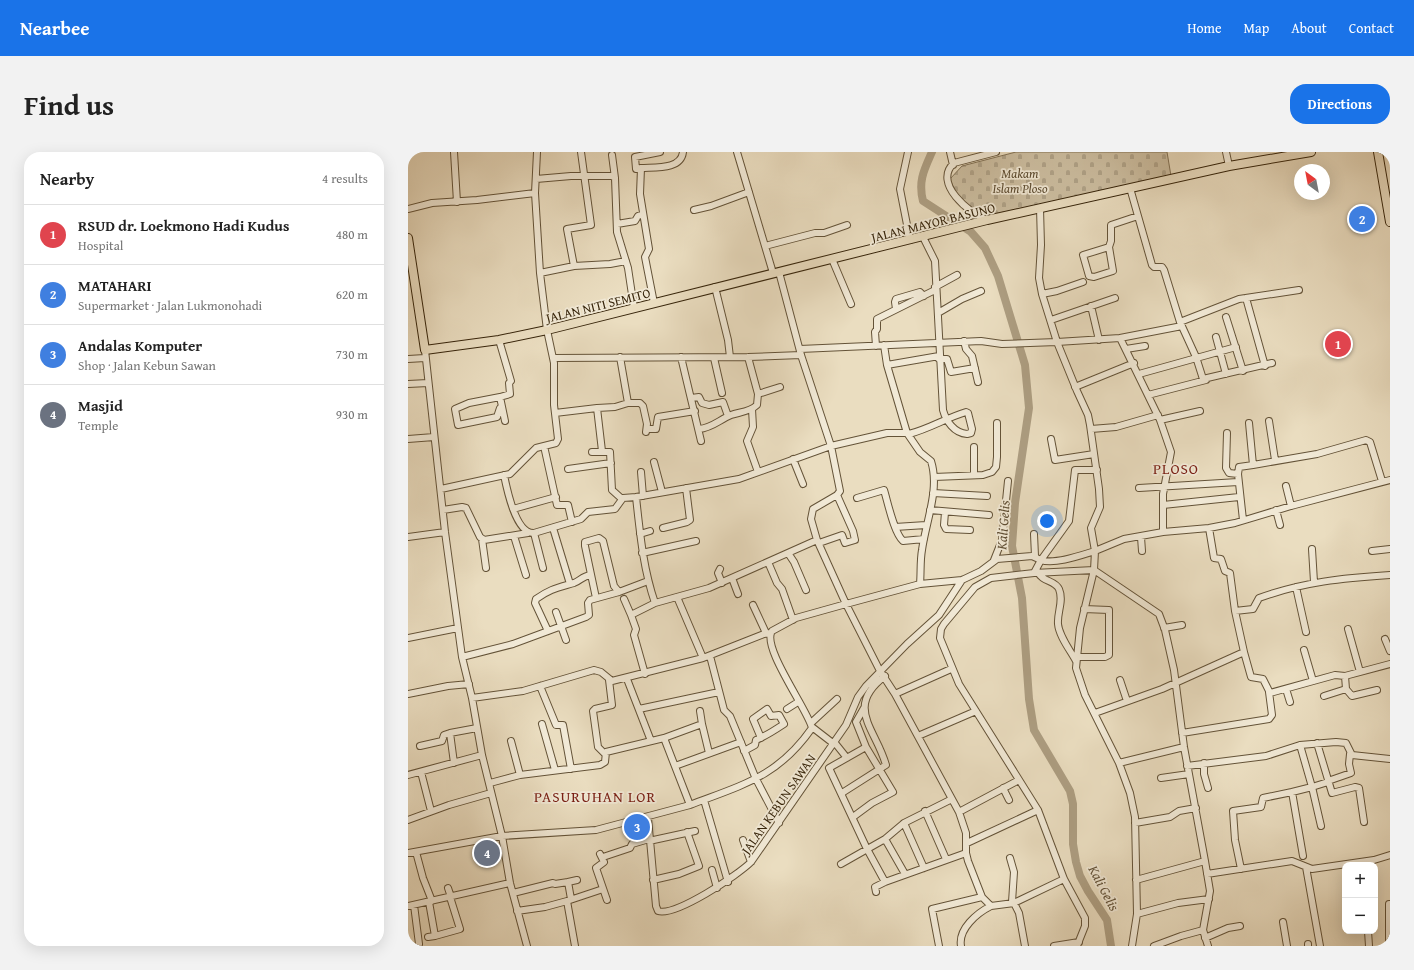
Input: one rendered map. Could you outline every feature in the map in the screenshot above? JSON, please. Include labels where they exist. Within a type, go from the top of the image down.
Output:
[{"type":"main road","name":"JALAN MAYOR BASUNO","points":[[776,272],[938,234],[1040,208],[1229,166],[1311,152]]},
{"type":"main road","points":[[1378,152],[1390,222]]},
{"type":"main road","points":[[408,238],[425,354]]},
{"type":"main road","name":"JALAN NITI SEMITO","points":[[425,354],[547,330],[776,272]]},
{"type":"street","points":[[455,152],[458,202]]},
{"type":"street","points":[[441,489],[513,473],[534,450],[556,443],[558,439],[554,400],[555,376],[547,330],[540,273],[535,193],[537,152]]},
{"type":"street","points":[[574,266],[568,229],[590,229],[586,177],[581,152]]},
{"type":"street","points":[[654,303],[645,257],[649,249],[635,156],[660,152]]},
{"type":"street","points":[[636,168],[667,167],[678,163],[684,152]]},
{"type":"street","points":[[737,152],[765,246],[776,272],[800,352],[831,446],[840,491],[837,495],[811,512],[811,519],[818,542],[846,604],[959,812],[965,829],[967,843],[966,853],[982,897],[991,906]]},
{"type":"street","points":[[908,152],[900,189],[910,240]]},
{"type":"street","points":[[950,152],[953,165]]},
{"type":"street","points":[[985,221],[975,216],[953,193],[948,177],[950,168],[953,165],[996,152]]},
{"type":"street","points":[[1226,152],[1229,166]]},
{"type":"street","points":[[612,155],[617,224],[626,261],[634,308]]},
{"type":"street","points":[[536,179],[571,176],[612,176],[614,178]]},
{"type":"street","points":[[1130,188],[1152,265],[1154,267],[1162,267],[1164,270],[1181,324],[1196,357],[1203,379],[1243,372]]},
{"type":"street","points":[[694,210],[711,206],[749,192]]},
{"type":"street","points":[[408,209],[427,204],[535,193]]},
{"type":"street","points":[[1040,208],[1041,245],[1039,265],[1042,294],[1057,342],[1088,415],[1097,470],[1100,507],[1090,528],[1095,550],[1094,570],[1084,609],[1076,659],[1077,674],[1094,713],[1119,763],[1130,793],[1135,823],[1137,914],[1132,946]]},
{"type":"street","points":[[617,224],[635,222],[638,216],[644,214]]},
{"type":"street","points":[[1108,247],[1083,255],[1087,274],[1090,277],[1113,271],[1108,247],[1111,241],[1111,225],[1138,216]]},
{"type":"street","points":[[765,246],[815,233],[824,233],[847,225]]},
{"type":"street","points":[[622,499],[739,479],[831,446],[887,433],[908,433],[945,420],[967,412],[972,431],[967,434],[962,433],[945,420],[942,404],[939,358],[935,261],[923,237]]},
{"type":"street","points":[[832,259],[851,304]]},
{"type":"street","points":[[540,273],[574,266],[610,264],[626,261]]},
{"type":"street","points":[[876,346],[875,332],[877,329],[877,320],[924,296],[957,275]]},
{"type":"street","points":[[1042,294],[1057,291],[1083,282]]},
{"type":"street","points":[[715,287],[728,340],[730,358]]},
{"type":"street","points":[[553,358],[748,358],[800,352],[939,342],[981,341],[1002,344],[1120,338],[1181,324],[1225,304],[1246,298],[1299,290]]},
{"type":"street","points":[[938,313],[962,299],[981,291]]},
{"type":"street","points":[[1051,320],[1115,298]]},
{"type":"street","points":[[1246,298],[1265,366]]},
{"type":"street","points":[[1090,306],[1098,340]]},
{"type":"street","points":[[1226,317],[1243,372]]},
{"type":"street","points":[[1216,337],[1226,374]]},
{"type":"street","points":[[1120,338],[1134,363],[1159,418],[1171,452],[1164,488],[1163,532]]},
{"type":"street","points":[[499,340],[511,381],[509,383],[510,394],[469,403],[455,409],[458,424],[497,417],[499,415],[500,408],[502,408]]},
{"type":"street","points":[[964,341],[966,349],[971,354],[978,382]]},
{"type":"street","points":[[884,345],[887,365],[908,433],[920,452],[931,461],[934,477],[933,493],[924,539],[920,584]]},
{"type":"street","points":[[1126,350],[1145,346]]},
{"type":"street","points":[[1139,374],[1220,350],[1236,347]]},
{"type":"street","points":[[408,359],[425,354],[445,532],[462,657],[472,698],[482,755],[502,836],[510,883],[527,946]]},
{"type":"street","points":[[620,357],[628,403]]},
{"type":"street","points":[[681,357],[692,398],[701,442]]},
{"type":"street","points":[[714,358],[728,416]]},
{"type":"street","points":[[699,429],[713,426],[728,416],[752,409],[758,404],[758,394],[748,358]]},
{"type":"street","points":[[887,365],[939,358],[947,359],[951,372],[975,368]]},
{"type":"street","points":[[1075,387],[1134,363]]},
{"type":"street","points":[[1148,395],[1243,372],[1272,363]]},
{"type":"street","points":[[408,384],[428,383]]},
{"type":"street","points":[[758,394],[780,387]]},
{"type":"street","points":[[500,397],[505,422]]},
{"type":"street","points":[[692,398],[699,397],[702,403],[708,405],[723,398]]},
{"type":"street","points":[[555,413],[615,407],[628,403],[642,404],[646,431],[656,429],[658,417],[695,411]]},
{"type":"street","points":[[597,408],[602,451]]},
{"type":"street","points":[[752,409],[753,427],[747,441],[758,472]]},
{"type":"street","points":[[1091,429],[1116,427],[1159,418],[1200,412]]},
{"type":"street","points":[[1269,421],[1275,460]]},
{"type":"street","points":[[934,477],[989,474],[996,467],[997,423]]},
{"type":"street","points":[[1249,423],[1253,465]]},
{"type":"street","points":[[1227,433],[1226,468],[1229,473],[1238,474]]},
{"type":"street","points":[[408,439],[434,437]]},
{"type":"street","points":[[1051,439],[1054,460],[1094,454]]},
{"type":"street","points":[[1243,520],[1239,497],[1239,467],[1317,454],[1368,440],[1370,442],[1382,481]]},
{"type":"street","points":[[544,446],[558,506],[568,505],[572,522]]},
{"type":"street","points":[[974,448],[974,474]]},
{"type":"street","points":[[592,452],[610,452],[612,490],[622,499]]},
{"type":"street","points":[[1035,573],[1041,560],[1069,521],[1075,458]]},
{"type":"street","points":[[793,459],[803,484]]},
{"type":"street","points":[[654,462],[662,492]]},
{"type":"street","points":[[568,469],[611,464]]},
{"type":"street","points":[[1075,470],[1097,470]]},
{"type":"street","points":[[641,472],[643,496]]},
{"type":"street","points":[[504,475],[513,509],[523,528],[531,533],[543,568]]},
{"type":"street","points":[[994,577],[994,561],[1002,540],[1008,480]]},
{"type":"street","points":[[610,680],[645,674],[706,657],[768,633],[793,620],[846,604],[920,584],[962,580],[981,571],[994,561],[1023,556],[1035,556],[1041,560],[1047,561],[1059,560],[1095,550],[1124,539],[1163,532],[1209,528],[1390,480]]},
{"type":"street","points":[[1139,488],[1164,488],[1238,482]]},
{"type":"street","points":[[1286,486],[1291,506]]},
{"type":"street","points":[[663,528],[690,520],[686,488]]},
{"type":"street","points":[[857,498],[884,490],[895,527],[903,541],[924,539]]},
{"type":"street","points":[[933,493],[987,496]]},
{"type":"street","points":[[631,615],[654,603],[722,583],[788,553],[818,542],[844,534],[846,546],[855,539],[837,495]]},
{"type":"street","points":[[513,509],[556,497]]},
{"type":"street","points":[[636,497],[642,554],[654,603]]},
{"type":"street","points":[[1163,505],[1239,497]]},
{"type":"street","points":[[482,539],[486,540],[514,536],[553,528],[582,519],[588,512],[614,510],[618,508],[622,499]]},
{"type":"street","points":[[443,510],[462,507],[466,508],[482,539],[486,568]]},
{"type":"street","points":[[930,510],[989,514]]},
{"type":"street","points":[[1276,510],[1280,525]]},
{"type":"street","points":[[946,512],[944,527],[946,529],[970,530]]},
{"type":"street","points":[[895,527],[926,525]]},
{"type":"street","points":[[553,528],[570,584]]},
{"type":"street","points":[[1182,733],[1269,719],[1272,716],[1269,692],[1263,679],[1251,677],[1244,652],[1230,573],[1226,571],[1221,559],[1214,558],[1209,528]]},
{"type":"street","points":[[640,534],[650,531]]},
{"type":"street","points":[[408,537],[445,532]]},
{"type":"street","points":[[1034,534],[1035,556]]},
{"type":"street","points":[[514,536],[526,575]]},
{"type":"street","points":[[1141,536],[1142,551]]},
{"type":"street","points":[[596,598],[585,544],[588,540],[599,538],[604,543],[614,586],[618,592]]},
{"type":"street","points":[[642,554],[696,541]]},
{"type":"street","points":[[1312,549],[1314,582]]},
{"type":"street","points":[[1372,551],[1390,549]]},
{"type":"street","points":[[788,553],[794,562],[806,590]]},
{"type":"street","points":[[768,562],[777,583],[782,589],[793,620]]},
{"type":"street","points":[[720,568],[718,571],[722,583]]},
{"type":"street","points":[[1054,946],[1078,944],[1086,921],[1064,879],[1038,810],[951,669],[940,638],[941,629],[972,589],[994,577],[1094,570],[1156,611],[1167,627],[1187,766],[1196,808],[1207,874],[1209,899],[1203,930],[1208,946]]},
{"type":"street","points":[[1035,573],[1045,580],[1056,584],[1059,589],[1061,600],[1058,625],[1076,659]]},
{"type":"street","points":[[548,631],[535,603],[536,599],[551,589],[576,582],[582,577],[591,575]]},
{"type":"street","points":[[1236,612],[1253,608],[1259,598],[1314,582],[1362,576],[1390,575]]},
{"type":"street","points":[[732,578],[738,594]]},
{"type":"street","points":[[842,793],[880,770],[885,764],[868,723],[864,708],[864,701],[869,691],[883,674],[939,615],[962,580]]},
{"type":"street","points":[[462,657],[501,648],[588,616],[589,601],[648,581]]},
{"type":"street","points":[[1296,587],[1306,632]]},
{"type":"street","points":[[677,597],[706,657],[724,710],[730,716],[756,780],[779,823]]},
{"type":"street","points":[[624,599],[636,629],[634,635],[645,674]]},
{"type":"street","points":[[753,605],[768,633],[779,664],[798,702],[812,725],[836,744],[847,758]]},
{"type":"street","points":[[1076,659],[1105,657],[1109,655],[1110,610],[1084,609]]},
{"type":"street","points":[[556,612],[566,640]]},
{"type":"street","points":[[1167,627],[1182,625]]},
{"type":"street","points":[[408,638],[458,628]]},
{"type":"street","points":[[1348,630],[1360,672]]},
{"type":"street","points":[[1385,639],[1390,651]]},
{"type":"street","points":[[1304,650],[1313,681]]},
{"type":"street","points":[[1094,713],[1176,682],[1244,652]]},
{"type":"street","points":[[1269,692],[1286,689],[1335,675],[1345,676],[1390,664]]},
{"type":"street","points":[[896,694],[951,669]]},
{"type":"street","points":[[472,698],[513,693],[594,670],[601,672],[610,680],[612,705],[595,708],[593,711],[598,747],[605,754],[606,761],[602,764],[572,769],[520,775],[490,783]]},
{"type":"street","name":"JALAN KEBUN SAWAN","points":[[648,818],[656,906],[661,912],[689,902],[728,882],[751,862],[836,744],[862,692],[883,674]]},
{"type":"street","points":[[1345,676],[1346,689],[1352,696],[1377,690]]},
{"type":"street","points":[[627,678],[651,741]]},
{"type":"street","points":[[1120,680],[1127,701]]},
{"type":"street","points":[[408,694],[442,687],[469,684]]},
{"type":"street","points":[[540,686],[557,725]]},
{"type":"street","points":[[1286,689],[1290,702]]},
{"type":"street","points":[[1324,696],[1346,689]]},
{"type":"street","points":[[639,710],[719,692]]},
{"type":"street","points":[[408,853],[502,836],[587,831],[648,818],[704,800],[756,780],[779,764],[812,725],[837,699]]},
{"type":"street","points":[[787,709],[798,702]]},
{"type":"street","points":[[853,817],[872,803],[893,792],[866,747],[856,722],[864,708]]},
{"type":"street","points":[[744,750],[755,745],[755,741],[761,738],[784,724],[778,714],[772,716],[767,709],[754,719],[761,738]]},
{"type":"street","points":[[700,711],[710,753]]},
{"type":"street","points":[[918,736],[976,711]]},
{"type":"street","points":[[605,754],[607,752],[664,738],[702,724]]},
{"type":"street","points":[[555,770],[542,727],[557,725],[564,726],[572,769]]},
{"type":"street","points":[[420,746],[443,741],[444,735],[450,733],[477,728]]},
{"type":"street","points":[[450,733],[454,763]]},
{"type":"street","points":[[664,738],[690,805]]},
{"type":"street","points":[[511,741],[520,775]]},
{"type":"street","points":[[675,766],[740,742]]},
{"type":"street","points":[[1187,766],[1266,756],[1300,745],[1346,742],[1350,754],[1349,764],[1351,773],[1312,787],[1263,798],[1261,807],[1233,811],[1235,840],[1240,869]]},
{"type":"street","points":[[1318,743],[1332,793],[1355,787],[1359,788],[1364,822]]},
{"type":"street","points":[[1300,745],[1321,826]]},
{"type":"street","points":[[866,747],[829,768],[866,847],[885,882]]},
{"type":"street","points":[[1119,763],[1184,747]]},
{"type":"street","points":[[1350,754],[1390,759]]},
{"type":"street","points":[[408,775],[482,755]]},
{"type":"street","points":[[1204,763],[1204,774],[1208,788]]},
{"type":"street","points":[[421,772],[431,811]]},
{"type":"street","points":[[1161,778],[1189,774]]},
{"type":"street","points":[[959,812],[1019,780]]},
{"type":"street","points":[[1003,788],[1009,800]]},
{"type":"street","points":[[1292,792],[1303,856]]},
{"type":"street","points":[[408,820],[431,811],[491,793]]},
{"type":"street","points":[[841,864],[866,847],[885,838],[904,823],[925,811],[952,799]]},
{"type":"street","points":[[704,800],[728,882]]},
{"type":"street","points":[[1135,823],[1170,817],[1179,812],[1196,808]]},
{"type":"street","points":[[967,843],[1038,810]]},
{"type":"street","points":[[925,811],[946,859]]},
{"type":"street","points":[[904,823],[924,868]]},
{"type":"street","points":[[607,900],[596,868],[604,862],[601,855],[630,848],[632,844],[695,831]]},
{"type":"street","points":[[653,880],[679,874],[699,866],[687,832]]},
{"type":"street","points":[[885,838],[905,874]]},
{"type":"street","points":[[743,840],[751,862]]},
{"type":"street","points":[[416,852],[430,901],[436,936]]},
{"type":"street","points":[[876,892],[875,887],[885,882],[966,853]]},
{"type":"street","points":[[1207,874],[1292,861],[1309,868],[1374,860],[1390,855]]},
{"type":"street","points":[[1010,858],[1014,872],[1013,902],[1018,910],[1025,946]]},
{"type":"street","points":[[1136,880],[1205,860]]},
{"type":"street","points":[[1309,868],[1320,946]]},
{"type":"street","points":[[712,870],[717,888]]},
{"type":"street","points":[[960,946],[960,939],[970,922],[977,915],[991,906],[1013,902],[1064,879]]},
{"type":"street","points":[[513,893],[553,883],[555,884],[577,880]]},
{"type":"street","points":[[568,882],[575,946]]},
{"type":"street","points":[[419,944],[411,906],[510,883]]},
{"type":"street","points":[[428,937],[461,931],[448,888]]},
{"type":"street","points":[[517,910],[545,907],[603,889]]},
{"type":"street","points":[[938,946],[932,909],[982,897]]},
{"type":"street","points":[[1137,914],[1178,903],[1209,899]]},
{"type":"street","points":[[1389,904],[1389,946]]},
{"type":"street","points":[[1282,922],[1287,946]]},
{"type":"street","points":[[1205,938],[1228,928],[1240,926]]},
{"type":"street","points":[[1154,946],[1180,936],[1203,930]]},
{"type":"street","points":[[1368,934],[1369,946]]},
{"type":"green space","name":"Makam Islam Ploso","points":[[1016,152],[1167,152],[1171,176],[981,217],[956,195],[950,179],[962,166]]},
{"type":"waterway","name":"Kali Gelis","points":[[932,152],[924,170],[921,187],[923,201],[971,232],[985,248],[998,276],[1025,365],[1029,408],[1015,503],[1012,546],[1022,598],[1029,699],[1034,730],[1070,791],[1073,804],[1073,844],[1076,862],[1080,876],[1088,891],[1107,920],[1111,946]]},
{"type":"place","name":"MATAHARI","points":[[1362,219]]},
{"type":"place","name":"RSUD dr. Loekmono Hadi Kudus","points":[[1338,344]]},
{"type":"place","name":"Andalas Komputer","points":[[637,827]]},
{"type":"place","name":"Masjid","points":[[487,853]]},
{"type":"district","name":"PLOSO","points":[[1176,469]]},
{"type":"district","name":"PASURUHAN LOR","points":[[595,797]]}]
